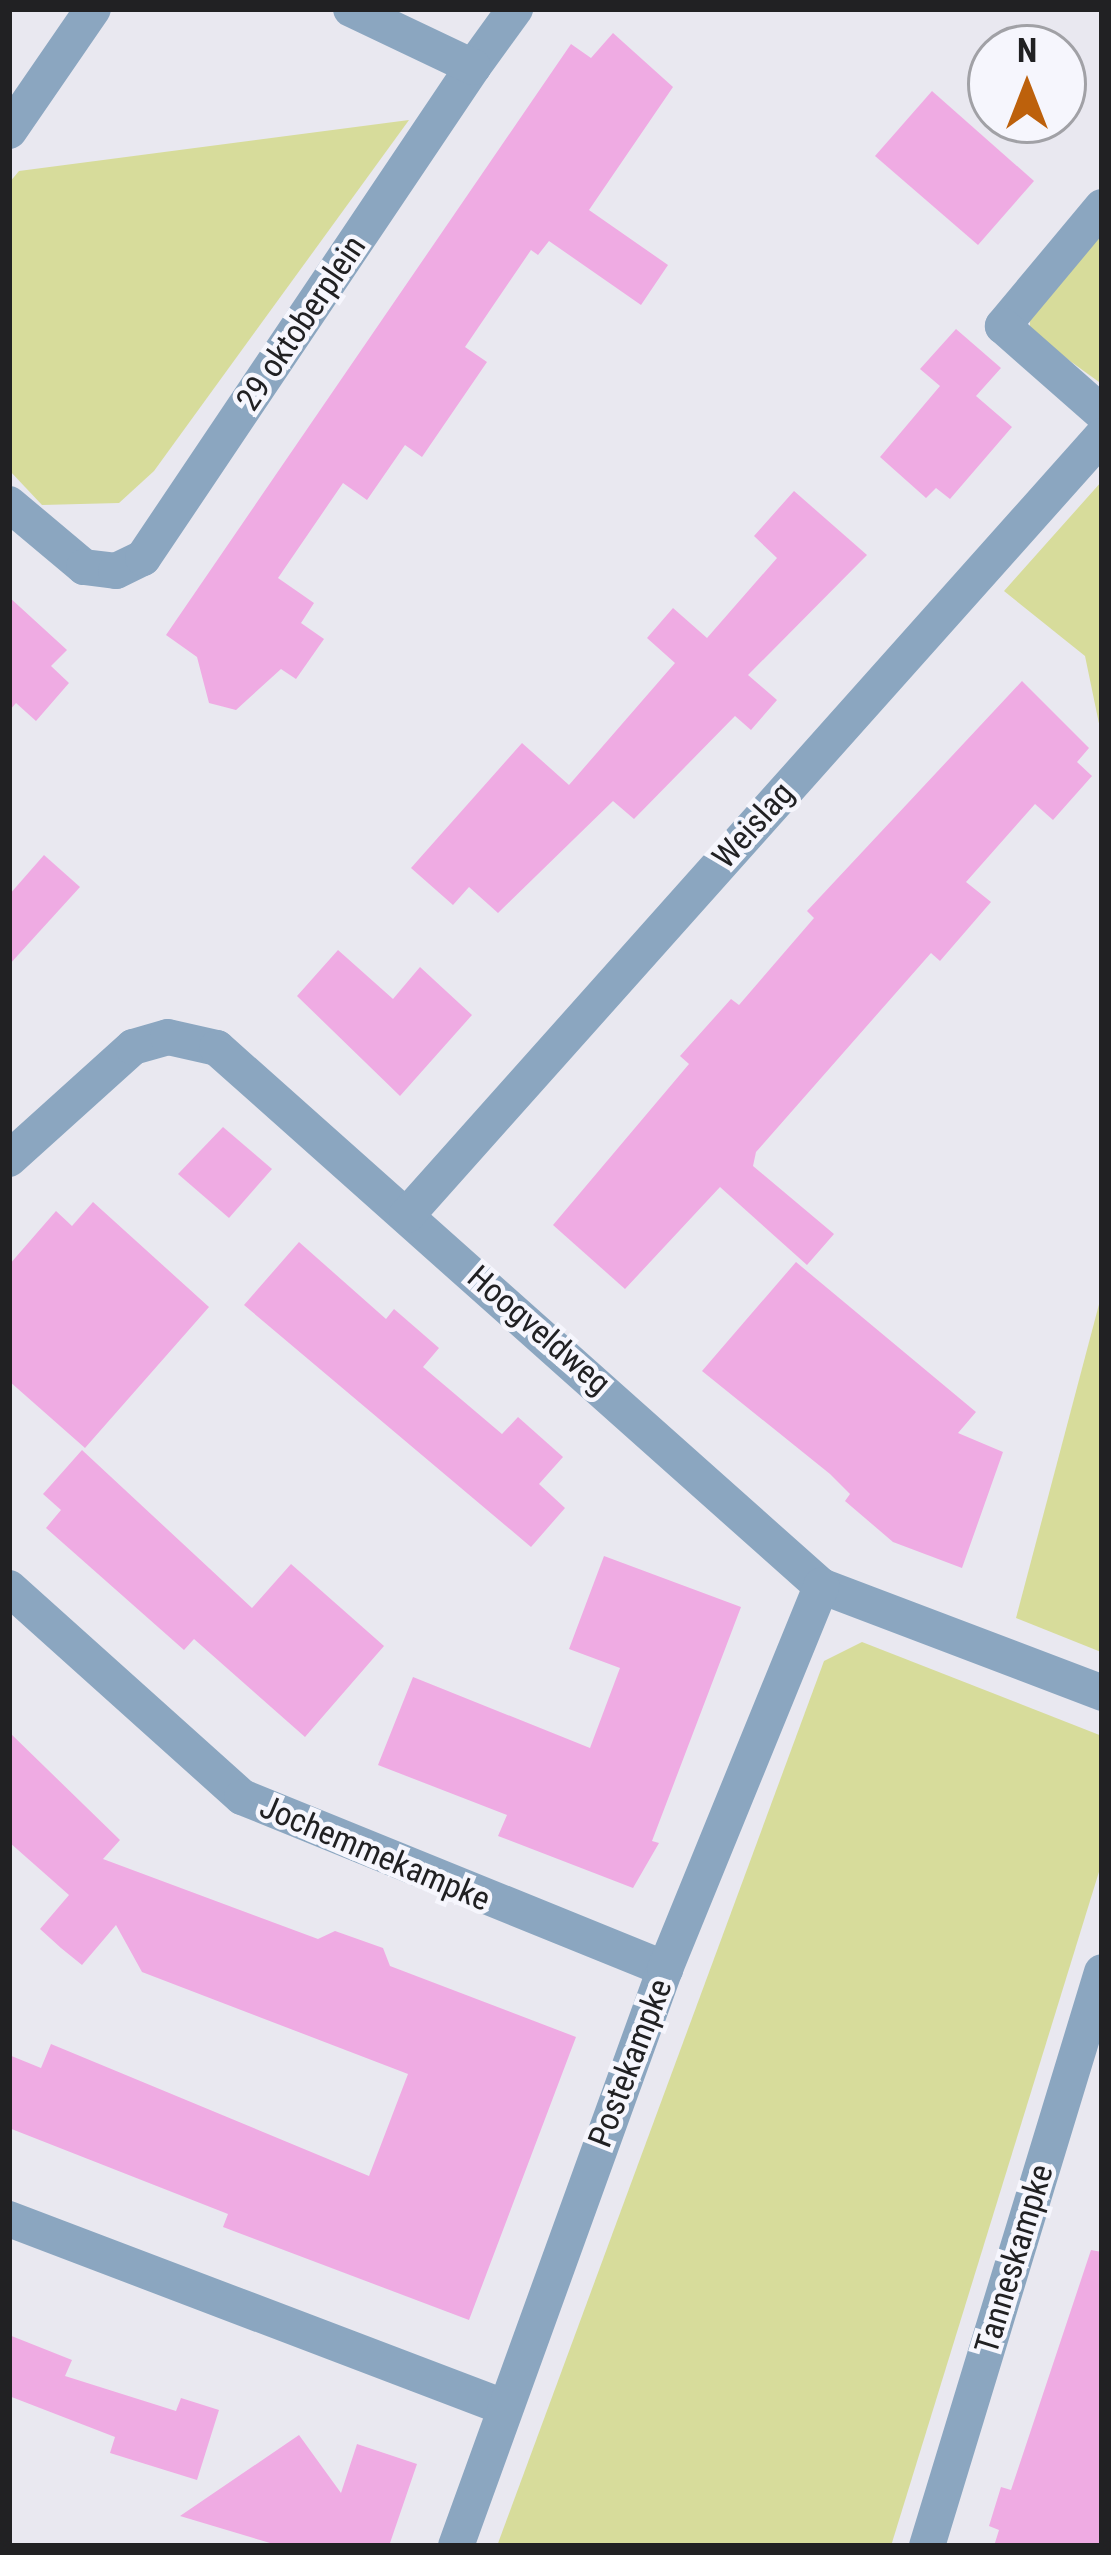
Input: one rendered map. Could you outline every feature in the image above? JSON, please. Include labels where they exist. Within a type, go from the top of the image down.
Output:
[{"type":"street","points":[[9,131],[94,9]]},
{"type":"street","points":[[351,9],[473,67]]},
{"type":"street","name":"29 oktoberplein","points":[[9,505],[84,567],[116,571],[143,558],[515,9]]},
{"type":"street","points":[[1102,207],[1003,326],[1102,413]]},
{"type":"street","name":"Weislag","points":[[407,1215],[1102,436]]},
{"type":"street","name":"Hoogveldweg","points":[[9,1159],[133,1047],[168,1037],[217,1048],[821,1586],[1102,1694]]},
{"type":"street","name":"Postekampke","points":[[456,2546],[501,2406],[665,1969],[821,1586]]},
{"type":"street","name":"Jochemmekampke","points":[[9,1588],[242,1797],[665,1969]]},
{"type":"street","name":"Tanneskampke","points":[[927,2546],[1102,1972]]},
{"type":"street","points":[[9,2219],[501,2406]]},
{"type":"green space","points":[[409,120],[154,471],[119,503],[42,505],[9,470],[9,183],[19,171]]},
{"type":"green space","points":[[1102,231],[1099,382],[1030,332],[1030,313]]},
{"type":"green space","points":[[1102,481],[1102,738],[1085,656],[1004,591]]},
{"type":"green space","points":[[1102,1293],[1102,1647],[1101,1652],[1016,1618]]},
{"type":"green space","points":[[862,1642],[1102,1736],[1102,1862],[891,2546],[497,2546],[824,1661]]},
{"type":"building","points":[[613,33],[673,87],[589,210],[668,265],[641,305],[549,241],[538,255],[531,250],[465,347],[487,362],[422,457],[405,445],[367,500],[343,483],[278,578],[314,603],[301,623],[324,639],[296,679],[281,669],[236,710],[209,703],[197,657],[166,635],[571,44],[591,58]]},
{"type":"building","points":[[932,91],[967,122],[967,144],[992,144],[1034,181],[978,245],[875,156]]},
{"type":"building","points":[[956,329],[1001,368],[976,396],[1012,427],[950,499],[936,488],[926,498],[880,457],[940,386],[920,369]]},
{"type":"building","points":[[794,491],[867,555],[748,675],[777,700],[751,730],[735,716],[634,819],[613,801],[498,913],[469,887],[453,905],[411,868],[522,743],[569,785],[675,663],[647,638],[673,608],[707,638],[777,558],[754,536]]},
{"type":"building","points":[[9,597],[67,650],[51,666],[69,683],[36,721],[16,703],[9,711]]},
{"type":"building","points":[[1022,681],[1089,748],[1077,762],[1092,776],[1053,820],[1035,804],[966,882],[991,902],[940,961],[931,953],[756,1152],[753,1166],[834,1234],[807,1265],[720,1187],[625,1289],[553,1225],[689,1064],[680,1056],[731,999],[739,1005],[814,918],[807,911]]},
{"type":"building","points":[[44,855],[80,887],[9,965],[9,895]]},
{"type":"building","points":[[338,950],[393,999],[420,967],[472,1015],[400,1096],[297,996]]},
{"type":"building","points":[[223,1127],[272,1169],[229,1218],[178,1174]]},
{"type":"building","points":[[93,1202],[209,1307],[85,1448],[9,1381],[9,1265],[56,1211],[72,1226]]},
{"type":"building","points":[[299,1242],[386,1319],[394,1309],[439,1348],[423,1367],[502,1434],[518,1417],[563,1457],[539,1484],[565,1508],[531,1547],[244,1305]]},
{"type":"building","points":[[796,1262],[976,1412],[958,1433],[1003,1452],[962,1568],[893,1542],[845,1501],[850,1494],[830,1474],[702,1371]]},
{"type":"building","points":[[82,1450],[252,1608],[291,1564],[384,1646],[305,1737],[194,1639],[184,1650],[46,1528],[61,1510],[43,1494]]},
{"type":"building","points":[[604,1556],[741,1607],[652,1841],[659,1843],[633,1888],[498,1836],[507,1815],[378,1765],[413,1677],[590,1748],[620,1668],[569,1649]]},
{"type":"building","points":[[9,1732],[120,1840],[103,1859],[318,1939],[335,1931],[383,1948],[390,1966],[576,2037],[469,2320],[223,2227],[228,2214],[9,2128],[9,2055],[41,2068],[51,2044],[369,2176],[408,2074],[142,1972],[116,1925],[82,1965],[61,1948],[40,1929],[69,1895],[9,1842]]},
{"type":"building","points":[[1091,2250],[1102,2252],[1102,2546],[994,2546],[999,2530],[989,2526],[1001,2487],[1011,2490]]},
{"type":"building","points":[[9,2335],[72,2360],[65,2376],[176,2411],[181,2398],[219,2410],[197,2480],[110,2453],[115,2437],[9,2396]]},
{"type":"building","points":[[299,2435],[341,2493],[357,2444],[417,2464],[389,2546],[280,2546],[180,2516]]}]
